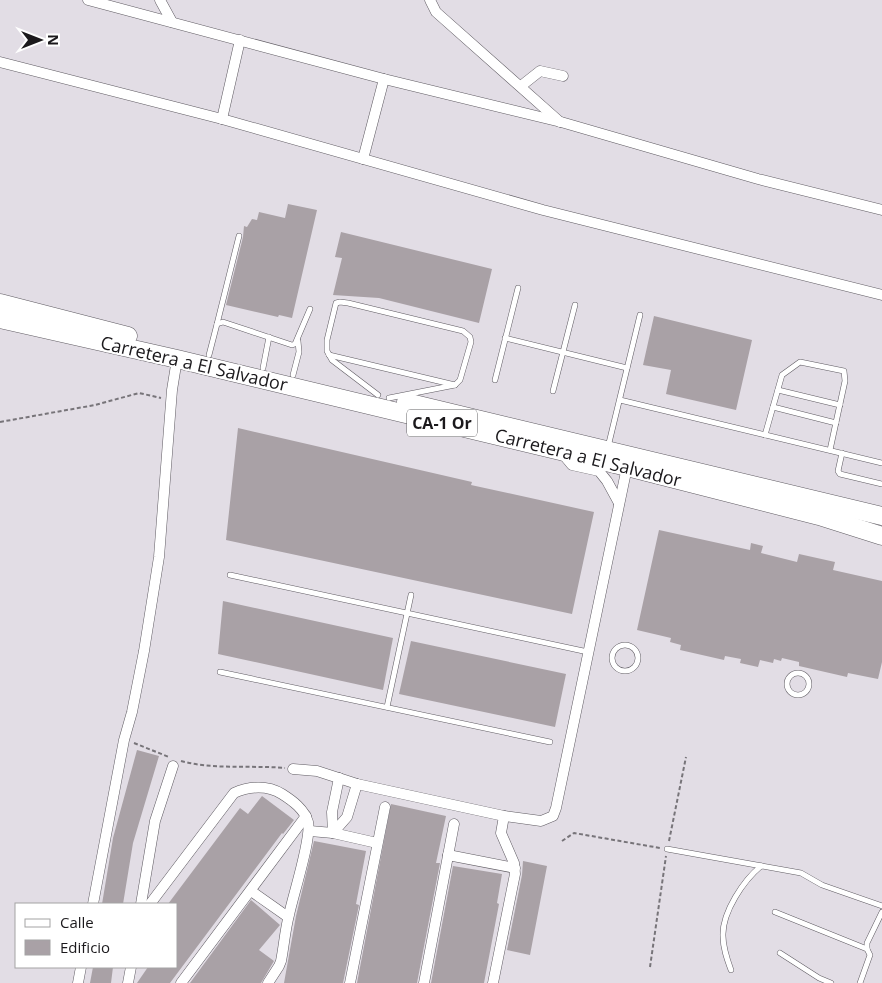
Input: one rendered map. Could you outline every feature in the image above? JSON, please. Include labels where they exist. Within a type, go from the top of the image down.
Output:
[{"type":"highway","name":"Carretera a El Salvador","points":[[0,304],[882,516]]},
{"type":"highway","name":"Carretera a El Salvador","points":[[0,320],[30,325],[177,359],[627,467],[810,514],[880,536]]},
{"type":"street","points":[[88,0],[384,79],[561,122],[758,179],[882,210]]},
{"type":"street","points":[[160,0],[172,22]]},
{"type":"street","points":[[430,0],[436,12],[561,122]]},
{"type":"street","points":[[222,119],[240,40]]},
{"type":"street","points":[[0,62],[222,119],[543,210],[882,295]]},
{"type":"street","points":[[521,86],[540,71],[563,76]]},
{"type":"street","points":[[363,159],[384,79]]},
{"type":"street","points":[[93,903],[124,740],[138,684],[158,557],[177,359]]},
{"type":"street","points":[[560,451],[572,465],[599,471],[619,503]]},
{"type":"street","points":[[293,769],[317,772],[357,784],[504,816],[541,821],[553,816],[627,467]]},
{"type":"street","points":[[141,903],[155,821],[176,762]]},
{"type":"street","points":[[333,833],[332,812],[339,778]]},
{"type":"street","points":[[333,833],[347,817],[357,784]]},
{"type":"street","points":[[151,903],[234,793],[244,788],[275,791],[298,805],[306,816],[310,831],[288,917],[280,966],[268,983]]},
{"type":"street","points":[[350,983],[385,807]]},
{"type":"street","points":[[181,983],[306,816]]},
{"type":"street","points":[[493,983],[515,868],[501,832],[504,816]]},
{"type":"street","points":[[424,983],[454,824]]},
{"type":"street","points":[[310,831],[333,833],[378,843]]},
{"type":"street","points":[[448,855],[515,868]]},
{"type":"street","points":[[251,891],[288,917]]},
{"type":"street","points":[[78,983],[81,968]]},
{"type":"street","points":[[128,983],[131,968]]},
{"type":"lane","points":[[209,355],[239,236]]},
{"type":"lane","points":[[495,380],[518,288]]},
{"type":"lane","points":[[340,302],[463,331],[467,333],[471,342],[460,380],[455,385],[383,396],[332,360],[329,355],[327,340],[334,306],[340,302]]},
{"type":"lane","points":[[553,391],[575,305]]},
{"type":"lane","points":[[293,375],[299,352],[298,341],[310,309]]},
{"type":"lane","points":[[607,450],[640,314]]},
{"type":"lane","points":[[217,324],[223,322],[292,345],[298,341]]},
{"type":"lane","points":[[263,368],[268,337]]},
{"type":"lane","points":[[505,338],[627,368]]},
{"type":"lane","points":[[329,355],[455,385]]},
{"type":"lane","points":[[765,434],[784,374],[800,362],[839,370],[844,372],[845,376],[830,450]]},
{"type":"lane","points":[[778,390],[840,405]]},
{"type":"lane","points":[[620,400],[882,463]]},
{"type":"lane","points":[[773,407],[836,423]]},
{"type":"lane","points":[[842,453],[838,467],[840,474],[882,484]]},
{"type":"lane","points":[[230,575],[588,652]]},
{"type":"lane","points":[[387,707],[411,595]]},
{"type":"lane","points":[[620,645],[633,647],[638,654],[637,663],[632,670],[628,671],[623,671],[616,667],[612,660],[613,651],[620,645]]},
{"type":"lane","points":[[220,672],[550,742]]},
{"type":"lane","points":[[795,673],[803,674],[808,679],[808,690],[802,695],[792,694],[788,689],[787,681],[795,673]]},
{"type":"lane","points":[[667,849],[801,873],[822,885],[882,906]]},
{"type":"lane","points":[[731,970],[725,954],[722,934],[727,916],[733,901],[742,887],[762,866]]},
{"type":"lane","points":[[775,912],[867,948]]},
{"type":"lane","points":[[860,983],[870,956],[867,943],[882,912]]},
{"type":"lane","points":[[780,953],[819,978],[831,983]]},
{"type":"path","points":[[0,422],[95,405],[139,393],[172,400]]},
{"type":"path","points":[[124,740],[176,762],[212,766],[262,766],[293,769]]},
{"type":"path","points":[[650,967],[667,849],[686,757]]},
{"type":"path","points":[[562,841],[574,833],[667,849]]},
{"type":"building","points":[[288,204],[317,210],[292,318],[279,315],[278,317],[226,305],[244,226],[247,227],[252,219],[257,220],[259,212],[285,218]]},
{"type":"building","points":[[341,232],[492,269],[479,323],[379,298],[333,295],[342,258],[335,257]]},
{"type":"building","points":[[654,316],[752,340],[736,410],[666,394],[671,370],[643,365]]},
{"type":"building","points":[[238,428],[472,482],[471,485],[594,512],[572,614],[226,540]]},
{"type":"building","points":[[659,530],[750,550],[751,543],[763,546],[761,553],[797,562],[799,554],[835,562],[833,570],[882,581],[882,662],[878,679],[848,673],[847,677],[799,666],[799,662],[782,658],[781,661],[774,659],[773,663],[760,660],[758,667],[740,663],[741,659],[725,656],[724,660],[680,650],[681,645],[670,642],[671,638],[637,630]]},
{"type":"building","points":[[223,601],[393,638],[383,690],[218,654]]},
{"type":"building","points":[[411,641],[566,674],[555,727],[399,694]]},
{"type":"building","points":[[137,750],[159,756],[133,843],[123,903],[102,903],[113,838]]},
{"type":"building","points":[[262,796],[294,820],[282,833],[170,983],[137,983],[147,968],[178,968],[178,903],[169,903],[240,808],[248,814]]},
{"type":"building","points":[[391,804],[446,816],[436,863],[440,863],[417,983],[357,983]]},
{"type":"building","points":[[314,841],[366,851],[356,904],[359,905],[343,983],[284,983],[296,916]]},
{"type":"building","points":[[523,861],[547,866],[530,955],[507,950]]},
{"type":"building","points":[[453,866],[502,874],[497,903],[499,904],[484,983],[431,983]]},
{"type":"building","points":[[251,900],[280,925],[259,950],[274,961],[261,983],[190,983]]},
{"type":"building","points":[[93,968],[113,968],[111,983],[90,983]]}]
